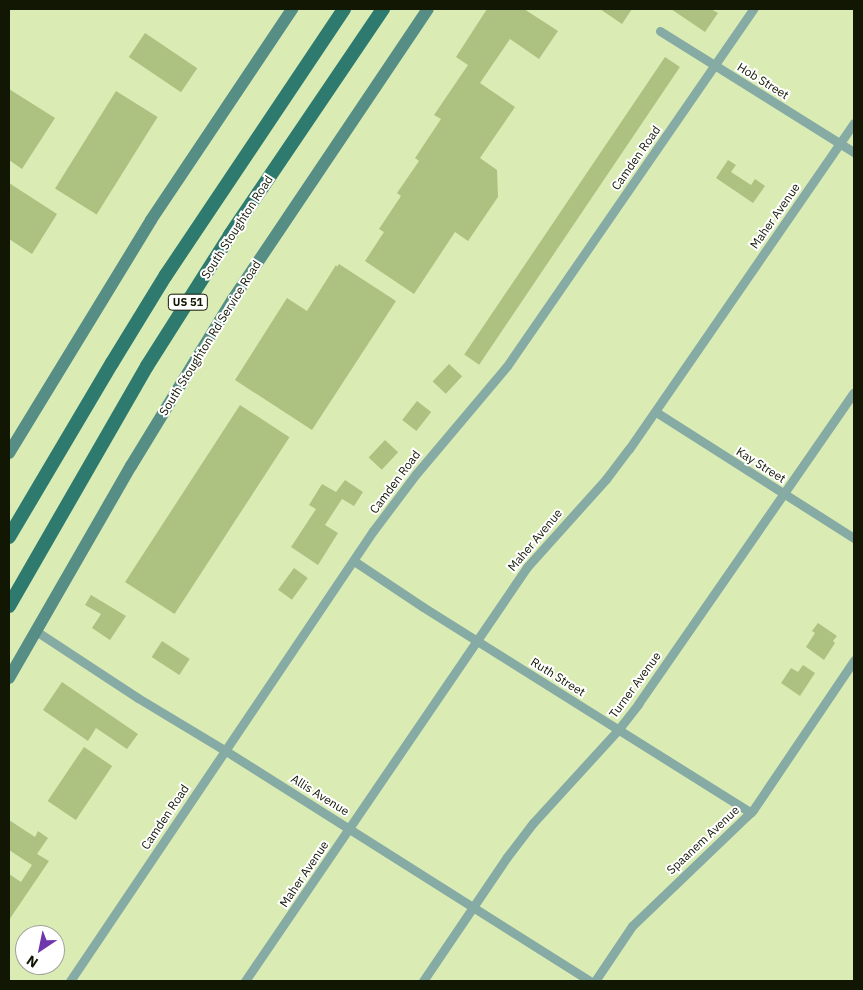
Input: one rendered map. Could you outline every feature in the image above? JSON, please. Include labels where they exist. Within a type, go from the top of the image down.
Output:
[{"type":"main road","name":"US 51","points":[[9,538],[166,275],[344,9]]},
{"type":"main road","name":"South Stoughton Road","points":[[9,606],[147,366],[230,235],[383,9]]},
{"type":"street","points":[[9,453],[151,220],[292,9]]},
{"type":"street","name":"South Stoughton Rd Service Road","points":[[9,678],[131,466],[233,299],[428,9]]},
{"type":"street","name":"Camden Road","points":[[70,981],[354,561],[416,474],[507,366],[753,9]]},
{"type":"street","name":"Hob Street","points":[[660,31],[854,152]]},
{"type":"street","name":"Maher Avenue","points":[[245,981],[527,566],[606,479],[656,412],[841,145],[854,123]]},
{"type":"street","name":"Turner Avenue","points":[[423,981],[475,907],[506,857],[533,823],[618,730],[648,691],[854,392]]},
{"type":"street","name":"Kay Street","points":[[656,412],[854,538]]},
{"type":"street","name":"Ruth Street","points":[[354,561],[475,640],[751,813]]},
{"type":"street","name":"Allis Avenue","points":[[36,631],[138,698],[350,828],[590,981]]},
{"type":"street","name":"Spaanem Avenue","points":[[594,981],[632,926],[751,813],[854,660]]},
{"type":"building","points":[[487,9],[524,9],[558,31],[539,59],[510,39],[480,83],[515,107],[480,158],[497,170],[498,197],[468,241],[455,232],[414,294],[365,261],[384,232],[379,229],[401,196],[397,193],[419,161],[415,158],[441,119],[434,115],[468,65],[456,57]]},
{"type":"building","points":[[600,9],[632,9],[622,24]]},
{"type":"building","points":[[671,9],[711,9],[718,13],[705,32]]},
{"type":"building","points":[[145,33],[197,68],[181,92],[129,57]]},
{"type":"building","points":[[665,57],[680,67],[479,365],[464,355]]},
{"type":"building","points":[[9,89],[55,118],[22,169],[9,160]]},
{"type":"building","points":[[116,91],[158,117],[97,214],[55,189]]},
{"type":"building","points":[[728,160],[736,165],[731,172],[751,185],[755,179],[765,186],[753,203],[716,178]]},
{"type":"building","points":[[9,183],[57,214],[32,254],[9,239]]},
{"type":"building","points":[[339,264],[396,301],[312,430],[235,380],[287,298],[307,311],[336,265],[337,267]]},
{"type":"building","points":[[449,364],[462,376],[446,394],[433,382]]},
{"type":"building","points":[[417,401],[431,412],[416,431],[402,420]]},
{"type":"building","points":[[240,405],[289,437],[175,614],[125,582]]},
{"type":"building","points":[[385,440],[398,452],[382,470],[369,458]]},
{"type":"building","points":[[345,480],[363,492],[354,506],[342,499],[325,525],[338,533],[318,565],[291,547],[316,509],[309,505],[322,484],[336,492]]},
{"type":"building","points":[[294,568],[308,578],[292,600],[278,590]]},
{"type":"building","points":[[91,595],[126,616],[110,640],[92,628],[101,614],[85,605]]},
{"type":"building","points":[[818,623],[837,636],[833,641],[835,643],[824,660],[806,647],[815,633],[812,631]]},
{"type":"building","points":[[162,641],[190,659],[179,675],[152,657]]},
{"type":"building","points":[[803,665],[815,673],[800,696],[781,683],[791,668],[798,672]]},
{"type":"building","points":[[62,682],[138,734],[127,749],[96,728],[88,741],[43,710]]},
{"type":"building","points":[[84,747],[112,766],[76,820],[48,801]]},
{"type":"building","points":[[9,820],[35,837],[38,831],[48,838],[37,854],[49,861],[9,920],[9,874],[21,882],[32,865],[9,850]]}]
